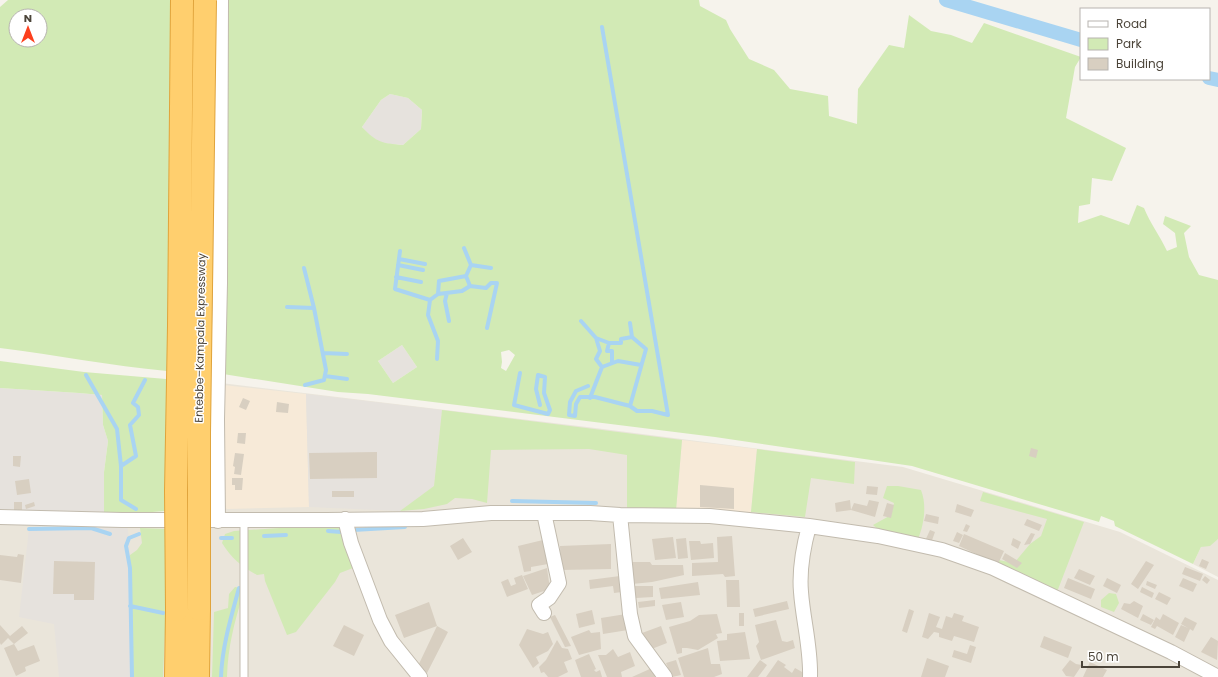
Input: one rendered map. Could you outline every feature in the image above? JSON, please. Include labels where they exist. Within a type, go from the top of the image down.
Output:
[{"type":"highway","name":"Entebbe–Kampala Expressway","points":[[176,677],[176,491],[182,0]]},
{"type":"highway","name":"Entebbe–Kampala Expressway","points":[[198,677],[199,433],[205,0]]},
{"type":"street","points":[[218,520],[216,419],[220,284],[221,0]]},
{"type":"street","points":[[0,517],[122,520],[244,520],[423,519],[491,514],[590,514],[710,516],[809,526],[878,536],[942,550],[993,568],[1171,652],[1218,677]]},
{"type":"street","points":[[544,514],[558,583],[549,598],[539,605],[544,613]]},
{"type":"street","points":[[620,515],[630,614],[635,636],[665,677]]},
{"type":"street","points":[[345,519],[351,543],[380,620],[391,640],[420,677]]},
{"type":"street","points":[[809,526],[801,554],[800,575],[810,677]]},
{"type":"lane","points":[[244,520],[244,677]]},
{"type":"shaded area","points":[[390,94],[408,98],[422,110],[421,129],[403,145],[381,143],[369,135],[362,127],[381,100]]},
{"type":"shaded area","points":[[402,345],[417,367],[393,383],[378,361]]},
{"type":"shaded area","points":[[221,383],[903,467],[1120,532],[1218,580],[1218,677],[0,677],[0,513],[219,516]]},
{"type":"shaded area","points":[[223,385],[306,394],[309,507],[227,509],[221,504]]},
{"type":"shaded area","points":[[0,388],[102,395],[103,425],[108,441],[104,472],[104,512],[0,509]]},
{"type":"shaded area","points":[[306,394],[442,410],[434,486],[400,511],[309,507]]},
{"type":"shaded area","points":[[682,440],[757,449],[751,512],[676,510]]},
{"type":"shaded area","points":[[127,525],[129,538],[132,677],[59,677],[54,624],[19,617],[29,529]]},
{"type":"shaded area","points":[[1218,539],[1218,577],[1193,564],[1201,547]]},
{"type":"green space","points":[[8,0],[172,0],[170,244],[167,371],[0,348],[0,7]]},
{"type":"green space","points":[[227,0],[699,0],[700,6],[726,20],[749,59],[774,70],[790,89],[828,96],[829,116],[857,124],[858,89],[889,45],[904,48],[909,15],[931,31],[951,35],[972,43],[984,23],[1080,57],[1075,67],[1066,118],[1126,148],[1112,181],[1092,178],[1090,204],[1079,206],[1078,223],[1101,215],[1129,225],[1137,205],[1144,208],[1167,251],[1177,247],[1175,233],[1163,224],[1165,216],[1191,226],[1184,233],[1189,257],[1199,275],[1218,280],[1218,539],[1210,546],[1201,547],[1193,564],[1115,526],[1114,521],[1101,516],[1099,522],[912,466],[715,437],[368,394],[338,392],[223,374],[228,240],[226,138]],"holes":[[[390,94],[408,98],[422,110],[421,129],[403,145],[390,144],[380,141],[362,127],[381,100]],[[402,345],[417,367],[393,383],[378,361]],[[509,350],[515,355],[506,371],[501,368],[501,352]]]},
{"type":"green space","points":[[0,361],[84,372],[166,379],[166,511],[139,513],[104,512],[104,472],[108,441],[103,425],[102,395],[0,388]]},
{"type":"green space","points":[[442,410],[682,440],[676,510],[627,509],[627,455],[589,449],[491,450],[487,503],[472,499],[455,498],[447,504],[424,509],[400,511],[434,486]]},
{"type":"green space","points":[[757,449],[855,462],[854,484],[811,478],[805,517],[751,512]]},
{"type":"green space","points":[[887,486],[898,486],[921,490],[924,502],[924,515],[922,528],[918,539],[883,534],[873,525],[891,515],[894,503],[883,498]]},
{"type":"green space","points":[[983,492],[1084,522],[1057,592],[1026,578],[1027,575],[1016,576],[996,563],[999,560],[1014,563],[1030,544],[1041,536],[1047,519],[980,501]]},
{"type":"green space","points":[[338,524],[353,568],[340,573],[335,582],[296,632],[287,635],[265,581],[264,574],[257,575],[233,558],[222,543],[225,534],[234,531]]},
{"type":"green space","points":[[140,528],[166,529],[166,609],[163,677],[132,677],[130,555],[137,550],[142,543]]},
{"type":"green space","points":[[235,587],[242,588],[243,594],[232,635],[227,677],[212,677],[214,612],[228,608],[229,594]]},
{"type":"green space","points":[[1109,593],[1116,594],[1119,603],[1114,612],[1101,607],[1101,600]]},
{"type":"building","points":[[243,398],[250,401],[246,410],[239,407]]},
{"type":"building","points":[[277,402],[289,404],[288,413],[276,412]]},
{"type":"building","points":[[238,433],[246,433],[245,444],[237,443]]},
{"type":"building","points":[[1031,448],[1038,450],[1036,458],[1029,456]]},
{"type":"building","points":[[377,452],[377,478],[310,479],[309,453]]},
{"type":"building","points":[[235,453],[244,454],[241,475],[234,474],[235,467],[233,466]]},
{"type":"building","points":[[13,456],[21,456],[20,467],[13,466]]},
{"type":"building","points":[[232,478],[243,478],[242,490],[235,490],[235,485],[232,485]]},
{"type":"building","points":[[29,479],[31,493],[17,495],[15,481]]},
{"type":"building","points":[[700,485],[734,488],[734,509],[700,507]]},
{"type":"building","points":[[867,486],[878,487],[877,495],[866,494]]},
{"type":"building","points":[[332,491],[354,491],[354,497],[332,497]]},
{"type":"building","points":[[850,500],[851,510],[836,512],[835,503]]},
{"type":"building","points":[[869,500],[879,502],[875,517],[851,510],[854,503],[867,506]]},
{"type":"building","points":[[14,502],[22,502],[22,510],[14,510]]},
{"type":"building","points":[[34,502],[35,506],[26,509],[25,505]]},
{"type":"building","points":[[887,503],[894,505],[891,518],[883,516]]},
{"type":"building","points":[[957,504],[974,510],[971,517],[955,512]]},
{"type":"building","points":[[926,514],[939,517],[938,524],[924,521]]},
{"type":"building","points":[[1027,519],[1042,525],[1039,531],[1024,525]]},
{"type":"building","points":[[966,524],[970,526],[967,532],[963,531]]},
{"type":"building","points":[[930,530],[935,532],[931,543],[925,541]]},
{"type":"building","points":[[957,532],[963,535],[959,543],[953,541]]},
{"type":"building","points":[[1031,533],[1035,534],[1030,544],[1024,545]]},
{"type":"building","points":[[964,534],[1004,551],[998,564],[959,546]]},
{"type":"building","points":[[732,536],[735,576],[725,577],[723,574],[692,576],[692,563],[718,562],[717,537]]},
{"type":"building","points":[[673,537],[676,558],[655,560],[652,539]]},
{"type":"building","points":[[463,538],[472,552],[458,560],[450,546]]},
{"type":"building","points":[[686,538],[688,558],[678,559],[676,539]]},
{"type":"building","points":[[1013,538],[1021,542],[1018,549],[1011,545]]},
{"type":"building","points":[[543,540],[548,564],[531,567],[531,571],[524,572],[518,546]]},
{"type":"building","points":[[689,541],[700,541],[701,544],[713,543],[714,558],[691,560]]},
{"type":"building","points":[[611,544],[611,569],[561,570],[560,546]]},
{"type":"building","points":[[1005,553],[1022,563],[1017,568],[1002,559]]},
{"type":"building","points":[[18,554],[24,555],[21,583],[0,580],[0,555],[17,557]]},
{"type":"building","points":[[1202,559],[1209,562],[1206,569],[1199,566]]},
{"type":"building","points":[[54,561],[95,562],[94,600],[74,600],[74,594],[53,594]]},
{"type":"building","points":[[1146,561],[1154,565],[1138,589],[1131,584]]},
{"type":"building","points":[[628,562],[650,562],[652,565],[683,565],[684,575],[652,582],[632,584]]},
{"type":"building","points":[[1185,567],[1203,574],[1200,581],[1182,574]]},
{"type":"building","points":[[547,568],[550,589],[532,595],[523,576]]},
{"type":"building","points":[[1079,569],[1095,576],[1090,585],[1074,578]]},
{"type":"building","points":[[522,575],[528,589],[507,597],[501,582],[508,579],[511,586],[516,584],[514,578]]},
{"type":"building","points":[[620,576],[622,592],[614,593],[613,586],[590,589],[589,580]]},
{"type":"building","points":[[1205,576],[1210,580],[1207,584],[1202,580]]},
{"type":"building","points":[[1068,578],[1095,589],[1091,599],[1064,588]]},
{"type":"building","points":[[1107,578],[1121,585],[1117,593],[1103,586]]},
{"type":"building","points":[[1183,578],[1197,584],[1193,592],[1179,586]]},
{"type":"building","points":[[726,580],[739,580],[740,607],[727,607]]},
{"type":"building","points":[[1147,581],[1157,585],[1155,589],[1146,585]]},
{"type":"building","points":[[698,582],[700,595],[661,599],[659,588]]},
{"type":"building","points":[[633,586],[653,586],[653,597],[636,598]]},
{"type":"building","points":[[1142,587],[1154,593],[1152,598],[1140,592]]},
{"type":"building","points":[[1159,592],[1171,598],[1167,605],[1155,599]]},
{"type":"building","points":[[655,600],[655,606],[639,608],[638,602]]},
{"type":"building","points":[[787,601],[789,609],[755,617],[753,609]]},
{"type":"building","points":[[1134,601],[1143,606],[1138,618],[1121,609],[1124,603],[1130,604]]},
{"type":"building","points":[[429,602],[437,626],[404,638],[395,615]]},
{"type":"building","points":[[681,602],[684,617],[666,620],[662,605]]},
{"type":"building","points":[[909,609],[914,611],[907,633],[902,631]]},
{"type":"building","points":[[592,610],[595,624],[579,628],[576,614]]},
{"type":"building","points":[[739,613],[744,613],[744,626],[739,626]]},
{"type":"building","points":[[929,613],[940,617],[936,627],[942,629],[946,616],[952,618],[954,613],[964,616],[962,621],[979,627],[974,642],[954,636],[952,641],[939,637],[939,633],[934,632],[928,639],[922,637]]},
{"type":"building","points":[[626,614],[628,630],[603,634],[601,618]]},
{"type":"building","points":[[717,614],[722,633],[716,634],[718,638],[698,650],[682,648],[682,653],[677,654],[669,627],[690,621],[699,615]]},
{"type":"building","points":[[1143,614],[1154,620],[1151,625],[1140,620]]},
{"type":"building","points":[[1163,614],[1179,623],[1173,635],[1157,626],[1155,629],[1151,627],[1156,617],[1160,620]]},
{"type":"building","points":[[555,615],[571,646],[565,647],[550,617]]},
{"type":"building","points":[[1185,617],[1197,623],[1193,631],[1190,629],[1184,642],[1175,637],[1181,625],[1188,628],[1181,624]]},
{"type":"building","points":[[776,620],[782,641],[787,642],[793,640],[795,648],[761,660],[756,646],[759,642],[755,625]]},
{"type":"building","points":[[0,625],[10,636],[22,626],[28,633],[14,644],[8,638],[1,645]]},
{"type":"building","points":[[344,625],[364,635],[354,656],[333,646]]},
{"type":"building","points":[[437,626],[448,632],[427,673],[417,668]]},
{"type":"building","points":[[661,626],[667,643],[649,650],[642,633]]},
{"type":"building","points":[[527,629],[543,634],[548,632],[553,644],[548,651],[536,657],[539,663],[533,668],[519,645]]},
{"type":"building","points":[[589,630],[591,633],[600,632],[601,649],[579,655],[571,637]]},
{"type":"building","points":[[745,632],[750,659],[720,661],[717,641],[727,640],[727,634]]},
{"type":"building","points":[[1044,636],[1072,647],[1068,658],[1040,647]]},
{"type":"building","points":[[1211,637],[1218,641],[1217,660],[1201,652]]},
{"type":"building","points":[[557,640],[562,648],[568,649],[572,659],[564,662],[568,672],[558,677],[548,677],[544,672],[541,673],[539,667],[546,660]]},
{"type":"building","points":[[14,644],[18,651],[34,645],[40,661],[25,667],[26,671],[16,676],[4,648]]},
{"type":"building","points":[[970,645],[976,647],[971,663],[952,657],[954,650],[967,654]]},
{"type":"building","points":[[708,648],[711,664],[720,664],[722,674],[714,677],[684,677],[678,658]]},
{"type":"building","points":[[613,649],[618,657],[630,652],[635,666],[621,672],[622,677],[607,677],[598,655],[606,655]]},
{"type":"building","points":[[589,654],[596,669],[594,670],[596,672],[600,670],[602,677],[581,677],[575,660]]},
{"type":"building","points":[[927,658],[949,666],[945,677],[921,677]]},
{"type":"building","points":[[676,660],[681,675],[672,677],[666,663]]},
{"type":"building","points":[[760,660],[767,665],[758,677],[747,677]]},
{"type":"building","points":[[778,660],[786,665],[784,667],[792,673],[795,668],[804,673],[802,677],[766,677]]},
{"type":"building","points":[[1070,660],[1076,664],[1082,665],[1074,677],[1066,676],[1062,670]]},
{"type":"building","points":[[1090,662],[1107,670],[1103,677],[1083,677]]},
{"type":"building","points":[[652,668],[658,675],[654,677],[632,677]]},
{"type":"waterway","points":[[946,0],[1080,40]]},
{"type":"waterway","points":[[588,386],[576,391],[570,402],[569,415],[575,416],[576,404],[580,397],[595,397],[630,406],[637,411],[652,411],[668,415],[602,27]]},
{"type":"waterway","points":[[1210,78],[1218,80]]},
{"type":"waterway","points":[[437,359],[438,341],[428,315],[430,300],[438,294],[439,281],[466,276],[471,265],[464,248]]},
{"type":"waterway","points":[[400,251],[395,289],[430,300]]},
{"type":"waterway","points":[[399,259],[425,264]]},
{"type":"waterway","points":[[398,265],[423,270]]},
{"type":"waterway","points":[[471,265],[491,268]]},
{"type":"waterway","points":[[304,268],[314,308],[326,370],[324,380],[305,385]]},
{"type":"waterway","points":[[438,294],[462,291],[470,286],[466,276]]},
{"type":"waterway","points":[[396,277],[421,282]]},
{"type":"waterway","points":[[470,286],[486,288],[491,283],[497,283],[487,328]]},
{"type":"waterway","points":[[447,293],[445,301],[449,321]]},
{"type":"waterway","points":[[287,307],[314,308]]},
{"type":"waterway","points":[[581,321],[596,338],[600,351],[596,359],[602,367]]},
{"type":"waterway","points":[[630,323],[632,337],[646,349],[630,406]]},
{"type":"waterway","points":[[596,338],[609,343],[621,343],[621,339],[632,337]]},
{"type":"waterway","points":[[609,343],[607,351],[612,351],[612,363]]},
{"type":"waterway","points":[[323,353],[347,354]]},
{"type":"waterway","points":[[590,398],[602,367],[618,361],[641,365]]},
{"type":"waterway","points":[[520,373],[514,405],[548,414],[550,410],[544,393],[545,377],[538,375],[536,389],[540,405]]},
{"type":"waterway","points":[[86,375],[117,429],[121,466],[121,500],[136,509]]},
{"type":"waterway","points":[[325,376],[347,379]]},
{"type":"waterway","points":[[121,466],[136,456],[130,425],[139,415],[138,407],[133,403],[145,380]]},
{"type":"waterway","points":[[512,501],[596,503]]},
{"type":"waterway","points":[[353,530],[405,527]]},
{"type":"waterway","points":[[29,529],[91,528],[110,534]]},
{"type":"waterway","points":[[328,531],[341,532]]},
{"type":"waterway","points":[[132,677],[130,568],[126,546],[129,538],[139,534]]},
{"type":"waterway","points":[[264,536],[286,535]]},
{"type":"waterway","points":[[221,538],[232,538]]},
{"type":"waterway","points":[[221,677],[225,643],[239,588]]},
{"type":"waterway","points":[[130,606],[163,613]]}]
